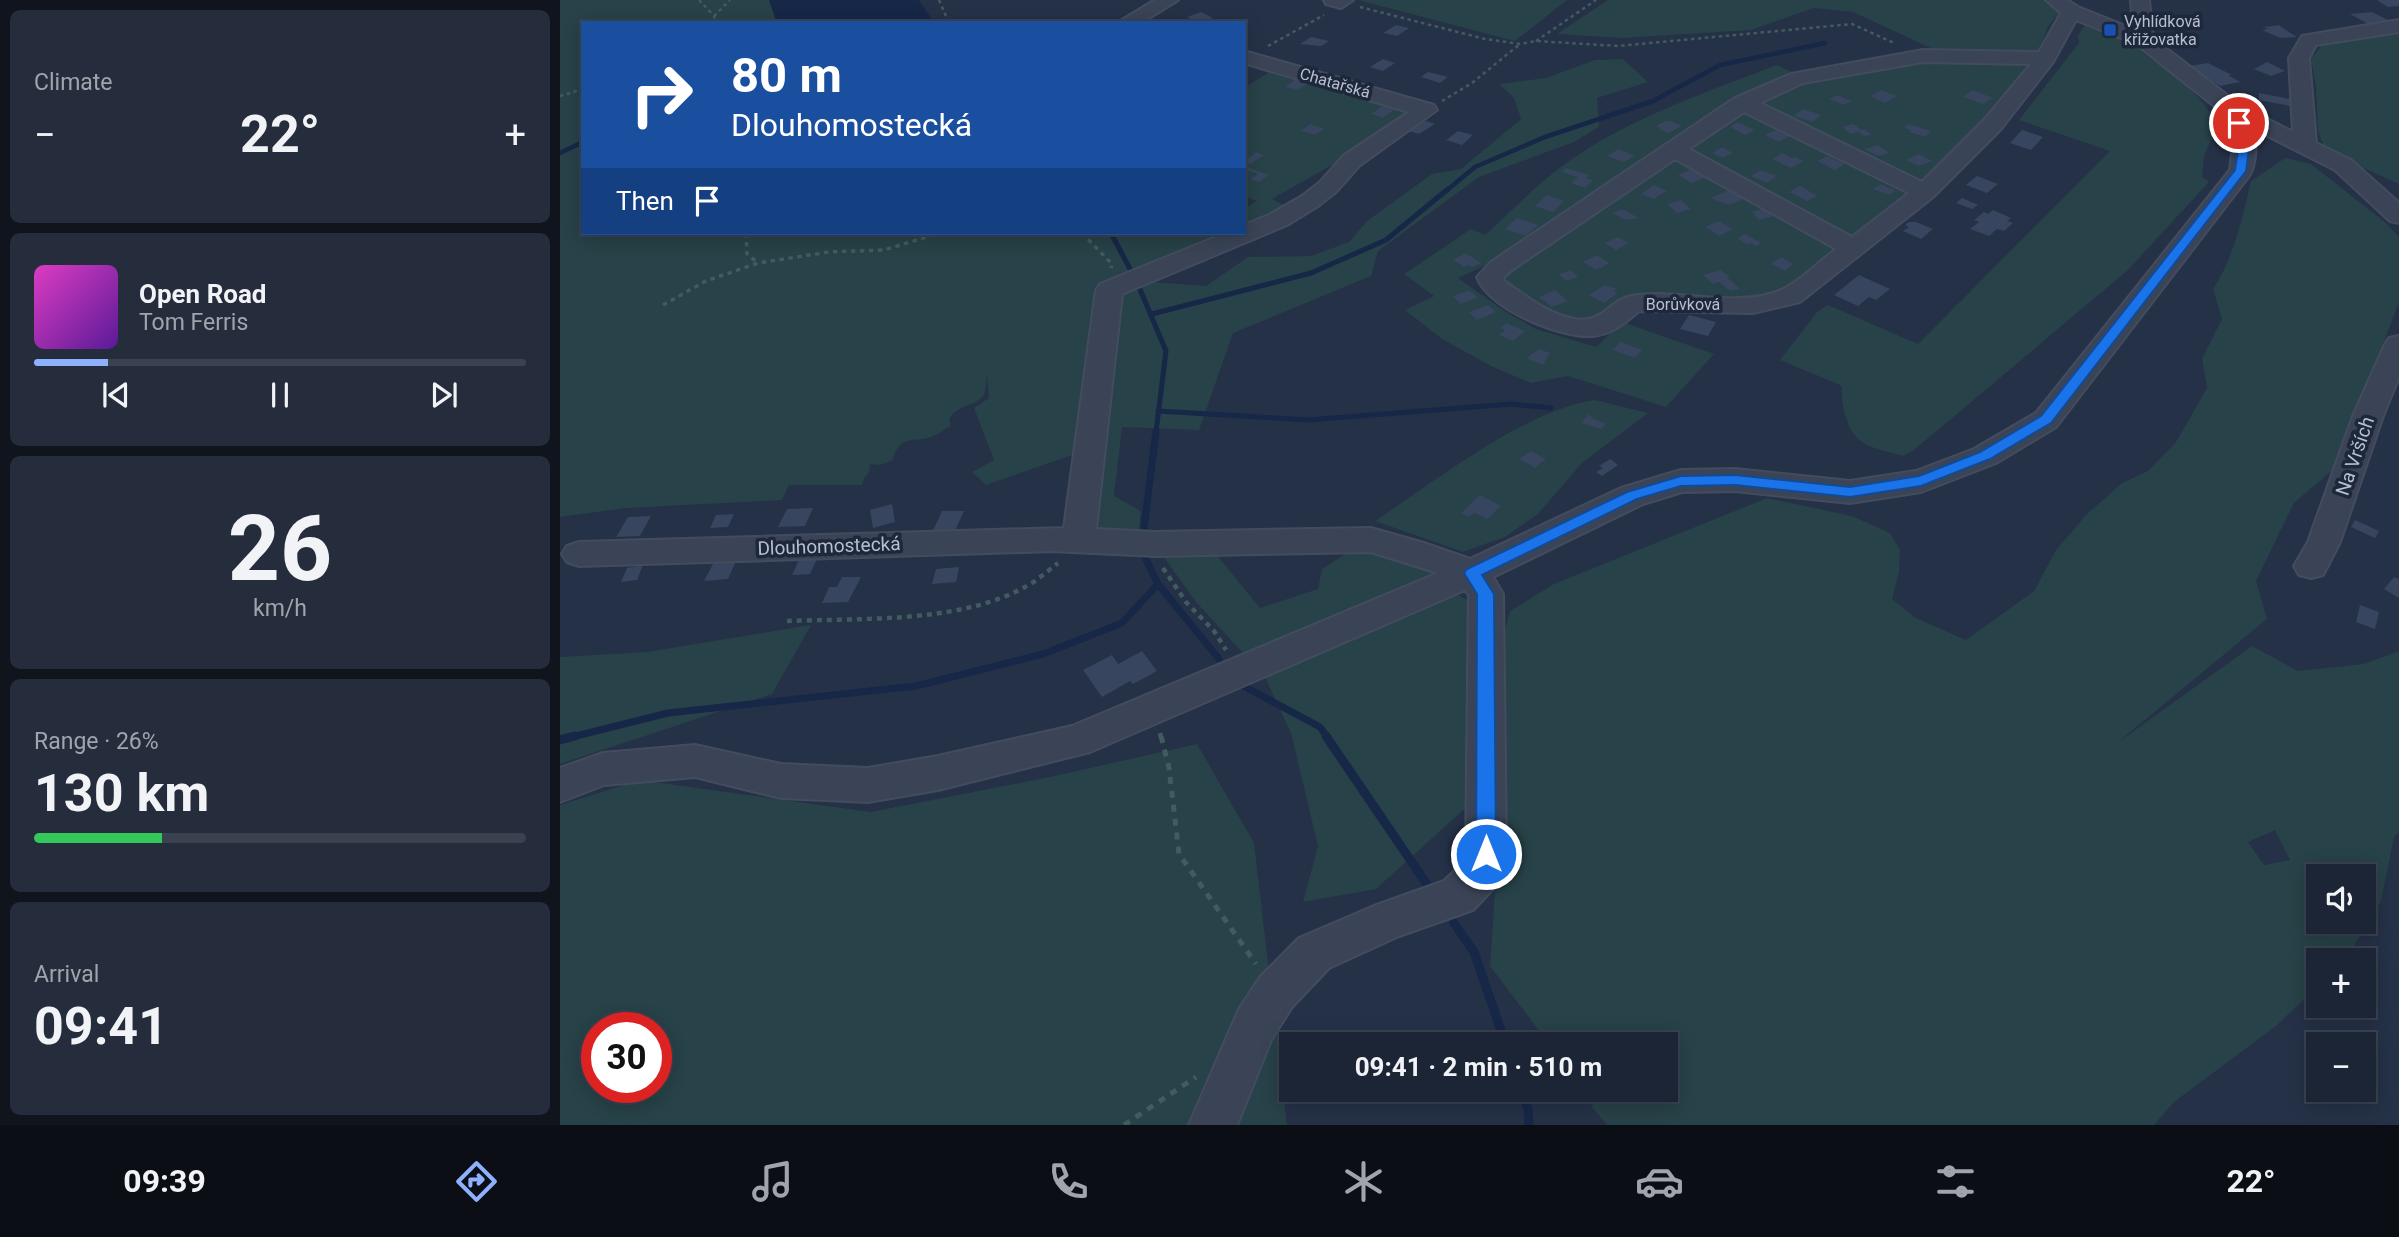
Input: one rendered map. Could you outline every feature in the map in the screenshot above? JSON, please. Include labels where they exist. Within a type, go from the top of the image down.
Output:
[{"type":"street","points":[[1130,21],[1168,0]]},
{"type":"street","points":[[2140,0],[2143,40]]},
{"type":"street","points":[[2063,5],[2143,40],[2232,110],[2343,165],[2399,216]]},
{"type":"street","name":"Borůvková","points":[[2046,58],[1923,56],[1798,78],[1742,103],[1500,267],[1490,278],[1493,285],[1542,318],[1573,327],[1593,328],[1611,321],[1632,304],[1651,302],[1754,305],[1791,296],[1925,192],[1992,125],[2046,58],[2063,5]]},
{"type":"street","points":[[2305,145],[2299,58],[2309,40],[2399,26]]},
{"type":"street","name":"Chatařská","points":[[1246,57],[1426,110]]},
{"type":"street","points":[[1742,103],[1925,192]]},
{"type":"street","points":[[1246,233],[1278,220],[1310,201],[1328,187],[1351,160],[1426,110]]},
{"type":"street","points":[[560,785],[603,769],[695,761],[781,781],[868,785],[939,773],[1077,741],[1472,573],[1632,496],[1681,481],[1735,480],[1850,492],[1921,481],[1985,456],[2046,420],[2241,171],[2245,136],[2232,110]]},
{"type":"street","points":[[1674,150],[1854,248]]},
{"type":"street","points":[[1078,542],[1109,290],[1242,235]]},
{"type":"street","name":"Na Vrších","points":[[2311,566],[2324,542],[2368,416],[2399,345]]},
{"type":"street","name":"Dlouhomostecká","points":[[579,554],[1052,539],[1156,544],[1371,540],[1412,551],[1472,573]]},
{"type":"street","points":[[1213,1125],[1255,1025],[1276,992],[1314,953],[1389,920],[1458,896],[1477,877],[1486,854],[1486,594],[1472,573]]},
{"type":"path","points":[[699,0],[715,21]]},
{"type":"path","points":[[714,16],[730,0]]},
{"type":"path","points":[[939,0],[948,21]]},
{"type":"path","points":[[1536,41],[1596,0]]},
{"type":"path","points":[[1246,57],[1339,1],[1485,39],[1520,44],[1536,41],[1618,46],[1852,24],[1923,56]]},
{"type":"path","points":[[1426,110],[1472,83],[1520,44]]},
{"type":"path","points":[[560,96],[581,90]]},
{"type":"path","points":[[746,235],[747,254],[758,263]]},
{"type":"path","points":[[663,305],[706,281],[758,263],[830,253],[884,250],[933,235]]},
{"type":"path","points":[[1084,235],[1112,264],[1109,290]]},
{"type":"path","points":[[787,621],[929,614],[995,601],[1048,572],[1078,542]]},
{"type":"path","points":[[1156,544],[1160,564],[1186,602],[1214,631],[1240,671]]},
{"type":"path","points":[[1153,708],[1169,768],[1179,854],[1276,992]]},
{"type":"path","points":[[1124,1125],[1205,1069]]},
{"type":"green space","points":[[560,0],[769,0],[776,21],[581,21],[581,235],[1218,235],[1138,269],[1138,281],[1206,286],[1248,257],[1311,256],[1349,242],[1367,221],[1432,174],[1461,169],[1521,119],[1514,98],[1499,84],[1546,78],[1595,60],[1623,59],[1648,82],[1597,98],[1599,127],[1574,142],[1479,177],[1378,251],[1371,276],[1233,333],[1199,430],[1122,427],[1114,496],[1141,511],[1138,539],[1091,533],[1078,453],[986,485],[972,472],[994,460],[974,408],[989,398],[987,374],[983,397],[953,414],[949,419],[951,426],[931,437],[903,443],[895,452],[892,461],[879,465],[870,464],[869,473],[862,485],[789,485],[782,500],[625,508],[560,517]]},
{"type":"green space","points":[[1358,0],[1567,0],[1515,41]]},
{"type":"green space","points":[[1608,0],[2048,0],[2060,11],[2048,27],[2038,53],[1935,50],[1853,12],[1814,8],[1751,30],[1623,38],[1557,34]]},
{"type":"green space","points":[[2087,22],[2138,45],[2146,56],[2167,69],[2203,102],[2217,127],[2204,156],[2202,177],[2209,182],[2127,271],[1914,450],[1903,456],[1868,446],[1855,436],[1851,429],[1843,408],[1840,385],[1780,360],[1817,312],[1828,305],[1918,344],[2110,151],[2019,120],[2079,43],[2078,35]]},
{"type":"green space","points":[[2399,32],[2399,184],[2341,158],[2324,147],[2318,131],[2316,87],[2311,59],[2321,46],[2336,40]]},
{"type":"green space","points":[[1929,60],[2034,62],[1981,122],[1914,188],[1781,290],[1750,297],[1649,294],[1623,298],[1601,315],[1588,320],[1550,312],[1505,282],[1504,279],[1510,271],[1751,106],[1805,82]]},
{"type":"green space","points":[[1777,65],[1794,73],[1744,95],[1697,121],[1493,262],[1458,278],[1506,312],[1536,329],[1596,347],[1622,322],[1714,354],[1666,407],[1568,376],[1531,383],[1491,366],[1442,339],[1405,310],[1434,296],[1404,274],[1471,229],[1485,235],[1539,185],[1600,141],[1687,99]]},
{"type":"green space","points":[[1271,71],[1277,71],[1409,111],[1410,115],[1346,157],[1272,199],[1285,206],[1246,223],[1246,208],[1257,201],[1246,197],[1246,87]]},
{"type":"green space","points":[[2285,158],[2311,164],[2386,223],[2399,237],[2399,302],[2336,467],[2294,503],[2256,581],[2267,619],[2117,743],[2252,646],[2298,671],[2364,664],[2399,651],[2399,832],[2394,837],[2381,901],[2376,909],[2376,864],[2306,864],[2306,934],[2361,934],[2353,948],[2306,948],[2306,997],[2276,1026],[2174,1102],[2154,1125],[1607,1125],[1591,1106],[1593,1102],[1678,1102],[1678,1032],[1540,1032],[1490,966],[1502,787],[1495,668],[1510,611],[1554,584],[1767,498],[1852,516],[1890,533],[1900,550],[1899,571],[1892,599],[1916,618],[1966,640],[2034,591],[2056,550],[2086,515],[2122,483],[2148,471],[2176,442],[2207,388],[2202,359],[2222,319],[2213,289],[2232,251],[2251,181]],"holes":[[[2275,830],[2290,860],[2264,865],[2248,842]]]},
{"type":"green space","points":[[1595,400],[1648,413],[1582,463],[1538,514],[1505,537],[1463,552],[1375,521],[1510,432],[1568,406]]},
{"type":"green space","points":[[1380,550],[1447,573],[1245,655],[1196,602],[1163,556],[1215,553],[1260,608],[1318,589],[1322,569],[1347,553]]},
{"type":"green space","points":[[1458,595],[1474,603],[1471,803],[1376,889],[1303,902],[1318,846],[1291,733],[1264,675]]},
{"type":"green space","points":[[811,625],[772,694],[560,764],[560,657],[647,652]]},
{"type":"green space","points":[[1197,744],[1254,843],[1279,1057],[1279,1102],[1284,1102],[1287,1125],[560,1125],[560,805],[640,780],[871,812],[1050,777]]},
{"type":"water","points":[[769,0],[919,0],[933,21],[776,21]]},
{"type":"building","points":[[2377,0],[2399,0],[2399,6],[2388,7]]},
{"type":"building","points":[[1201,12],[1213,18],[1194,21],[1187,17]]},
{"type":"building","points":[[2372,12],[2392,22],[2370,25],[2350,14]]},
{"type":"building","points":[[1396,25],[1409,28],[1397,36],[1383,33]]},
{"type":"building","points":[[2279,25],[2297,37],[2280,38],[2262,30],[2268,29],[2264,27]]},
{"type":"building","points":[[1311,37],[1329,41],[1321,46],[1300,44]]},
{"type":"building","points":[[1383,59],[1395,63],[1383,71],[1370,67]]},
{"type":"building","points":[[2267,62],[2285,71],[2271,76],[2254,69]]},
{"type":"building","points":[[2208,63],[2240,82],[2220,86],[2188,66]]},
{"type":"building","points":[[1428,72],[1448,77],[1440,83],[1421,77]]},
{"type":"building","points":[[1296,79],[1309,83],[1298,90],[1285,87]]},
{"type":"building","points":[[1881,90],[1897,96],[1885,103],[1870,96]]},
{"type":"building","points":[[1972,90],[1993,98],[1983,104],[1963,97]]},
{"type":"building","points":[[2259,93],[2290,99],[2290,106],[2259,100]]},
{"type":"building","points":[[1837,95],[1852,101],[1844,105],[1829,99]]},
{"type":"building","points":[[1382,106],[1394,110],[1383,118],[1371,114]]},
{"type":"building","points":[[1803,109],[1822,115],[1812,122],[1794,116]]},
{"type":"building","points":[[1423,120],[1435,124],[1419,134],[1409,131]]},
{"type":"building","points":[[1665,121],[1682,126],[1669,133],[1658,129],[1660,128],[1656,126]]},
{"type":"building","points":[[1737,122],[1755,130],[1745,135],[1730,127]]},
{"type":"building","points":[[1310,124],[1324,129],[1315,135],[1301,131]]},
{"type":"building","points":[[1853,124],[1872,135],[1864,136],[1858,132],[1851,134],[1842,127]]},
{"type":"building","points":[[1908,124],[1931,131],[1925,137],[1909,132],[1911,130],[1904,128]]},
{"type":"building","points":[[1776,130],[1790,136],[1779,142],[1765,135]]},
{"type":"building","points":[[2022,130],[2043,137],[2031,150],[2010,143]]},
{"type":"building","points":[[1458,131],[1473,135],[1462,145],[1446,140]]},
{"type":"building","points":[[1878,145],[1889,153],[1878,156],[1864,149]]},
{"type":"building","points":[[1722,147],[1733,153],[1723,158],[1712,153]]},
{"type":"building","points":[[1618,149],[1635,156],[1624,162],[1607,156]]},
{"type":"building","points":[[1256,152],[1264,155],[1250,164],[1246,160]]},
{"type":"building","points":[[1782,153],[1804,161],[1791,168],[1772,159]]},
{"type":"building","points":[[1919,154],[1932,161],[1919,166],[1906,160]]},
{"type":"building","points":[[1827,156],[1845,164],[1835,170],[1817,161]]},
{"type":"building","points":[[1246,168],[1269,175],[1259,182],[1250,179],[1258,174]]},
{"type":"building","points":[[1566,168],[1589,175],[1586,178],[1593,180],[1585,188],[1571,183],[1578,177],[1562,172]]},
{"type":"building","points":[[1692,169],[1705,177],[1692,183],[1678,175]]},
{"type":"building","points":[[1760,170],[1777,176],[1767,183],[1751,176]]},
{"type":"building","points":[[1977,176],[1998,184],[1987,193],[1966,185]]},
{"type":"building","points":[[1881,184],[1896,191],[1889,195],[1873,189]]},
{"type":"building","points":[[1654,185],[1667,191],[1654,199],[1641,194]]},
{"type":"building","points":[[1800,186],[1818,196],[1807,201],[1789,192]]},
{"type":"building","points":[[1729,190],[1743,199],[1729,205],[1710,198]]},
{"type":"building","points":[[1547,195],[1564,201],[1553,212],[1535,206]]},
{"type":"building","points":[[1962,198],[1978,205],[1972,209],[1956,203]]},
{"type":"building","points":[[1681,200],[1691,209],[1677,213],[1667,204]]},
{"type":"building","points":[[1622,209],[1639,218],[1625,220],[1613,213]]},
{"type":"building","points":[[1765,209],[1772,217],[1758,220],[1752,211]]},
{"type":"building","points":[[1993,210],[2011,218],[2007,221],[2013,223],[2004,231],[1997,229],[1989,236],[1970,229],[1979,222],[1974,220],[1984,212],[1988,214]]},
{"type":"building","points":[[1517,218],[1538,225],[1526,236],[1505,229]]},
{"type":"building","points":[[1719,221],[1733,229],[1719,236],[1705,227]]},
{"type":"building","points":[[1909,222],[1933,229],[1921,239],[1903,231],[1909,227],[1905,225]]},
{"type":"building","points":[[1745,234],[1761,243],[1756,246],[1750,243],[1747,245],[1737,238]]},
{"type":"building","points":[[1618,237],[1629,243],[1616,250],[1605,243]]},
{"type":"building","points":[[1466,253],[1481,263],[1464,267],[1453,260]]},
{"type":"building","points":[[1597,255],[1610,263],[1596,270],[1583,262]]},
{"type":"building","points":[[1781,257],[1794,264],[1785,271],[1771,264]]},
{"type":"building","points":[[1571,270],[1578,277],[1566,281],[1559,274]]},
{"type":"building","points":[[1720,270],[1730,276],[1727,277],[1740,289],[1730,291],[1719,282],[1713,284],[1703,275]]},
{"type":"building","points":[[1859,275],[1890,289],[1876,300],[1869,297],[1858,306],[1834,295]]},
{"type":"building","points":[[1604,285],[1617,289],[1614,291],[1618,293],[1604,303],[1589,295]]},
{"type":"building","points":[[1469,290],[1478,297],[1461,304],[1453,296]]},
{"type":"building","points":[[1555,290],[1568,301],[1552,307],[1539,297]]},
{"type":"building","points":[[1488,305],[1496,312],[1477,320],[1469,312]]},
{"type":"building","points":[[1689,315],[1716,322],[1708,336],[1680,329]]},
{"type":"building","points":[[1506,323],[1525,331],[1513,341],[1499,335],[1505,330],[1501,328]]},
{"type":"building","points":[[1620,342],[1642,350],[1635,358],[1613,350]]},
{"type":"building","points":[[1539,349],[1550,353],[1543,365],[1526,358]]},
{"type":"building","points":[[1589,414],[1606,424],[1601,429],[1581,423]]},
{"type":"building","points":[[1531,451],[1546,459],[1535,468],[1519,459]]},
{"type":"building","points":[[1610,459],[1618,465],[1602,476],[1596,472],[1603,468],[1599,466]]},
{"type":"building","points":[[1480,495],[1501,506],[1487,519],[1475,513],[1469,517],[1461,513]]},
{"type":"building","points":[[892,504],[895,522],[873,528],[870,510]]},
{"type":"building","points":[[813,508],[805,526],[778,527],[787,509]]},
{"type":"building","points":[[942,511],[964,511],[954,533],[932,533]]},
{"type":"building","points":[[734,514],[728,527],[710,528],[716,515]]},
{"type":"building","points":[[651,516],[640,536],[616,537],[628,517]]},
{"type":"building","points":[[2355,520],[2379,531],[2375,538],[2351,527]]},
{"type":"building","points":[[817,559],[810,574],[792,575],[799,560]]},
{"type":"building","points":[[736,561],[728,579],[704,581],[714,562]]},
{"type":"building","points":[[643,565],[637,580],[621,582],[627,568]]},
{"type":"building","points":[[959,567],[956,582],[932,584],[936,569]]},
{"type":"building","points":[[842,577],[861,577],[848,602],[822,603],[829,587],[837,587]]},
{"type":"building","points":[[2394,577],[2399,579],[2399,598],[2384,589]]},
{"type":"building","points":[[2360,605],[2379,612],[2375,629],[2356,622]]},
{"type":"building","points":[[1142,651],[1157,671],[1133,684],[1130,681],[1102,697],[1083,670],[1112,655],[1118,664]]},
{"type":"waterway","points":[[1446,191],[1475,167],[1545,137],[1653,101],[1720,65],[1825,43]]},
{"type":"waterway","points":[[560,153],[581,143]]},
{"type":"waterway","points":[[1152,314],[1311,273],[1386,240],[1448,189]]},
{"type":"waterway","points":[[1112,235],[1131,271]]},
{"type":"waterway","points":[[1139,287],[1166,351],[1159,411]]},
{"type":"waterway","points":[[1159,411],[1308,420],[1511,404],[1551,408]]},
{"type":"waterway","points":[[1156,432],[1159,411]]},
{"type":"waterway","points":[[1144,528],[1156,431]]},
{"type":"waterway","points":[[1142,551],[1158,584]]},
{"type":"waterway","points":[[568,738],[668,713],[916,686],[1043,654],[1122,623],[1158,584]]},
{"type":"waterway","points":[[1158,584],[1219,659]]},
{"type":"waterway","points":[[1238,683],[1320,727],[1328,738]]},
{"type":"waterway","points":[[560,740],[575,736]]},
{"type":"waterway","points":[[1326,736],[1428,886]]},
{"type":"waterway","points":[[1454,923],[1474,952],[1502,1032]]},
{"type":"waterway","points":[[1525,1102],[1529,1125]]},
{"type":"place","name":"Vyhlídková křižovatka","points":[[2110,30]]},
{"type":"route","points":[[1486,854],[1486,594],[1472,573],[1632,496],[1681,481],[1735,480],[1850,492],[1921,481],[1985,456],[2046,420],[2241,171],[2245,136],[2239,123]]}]
